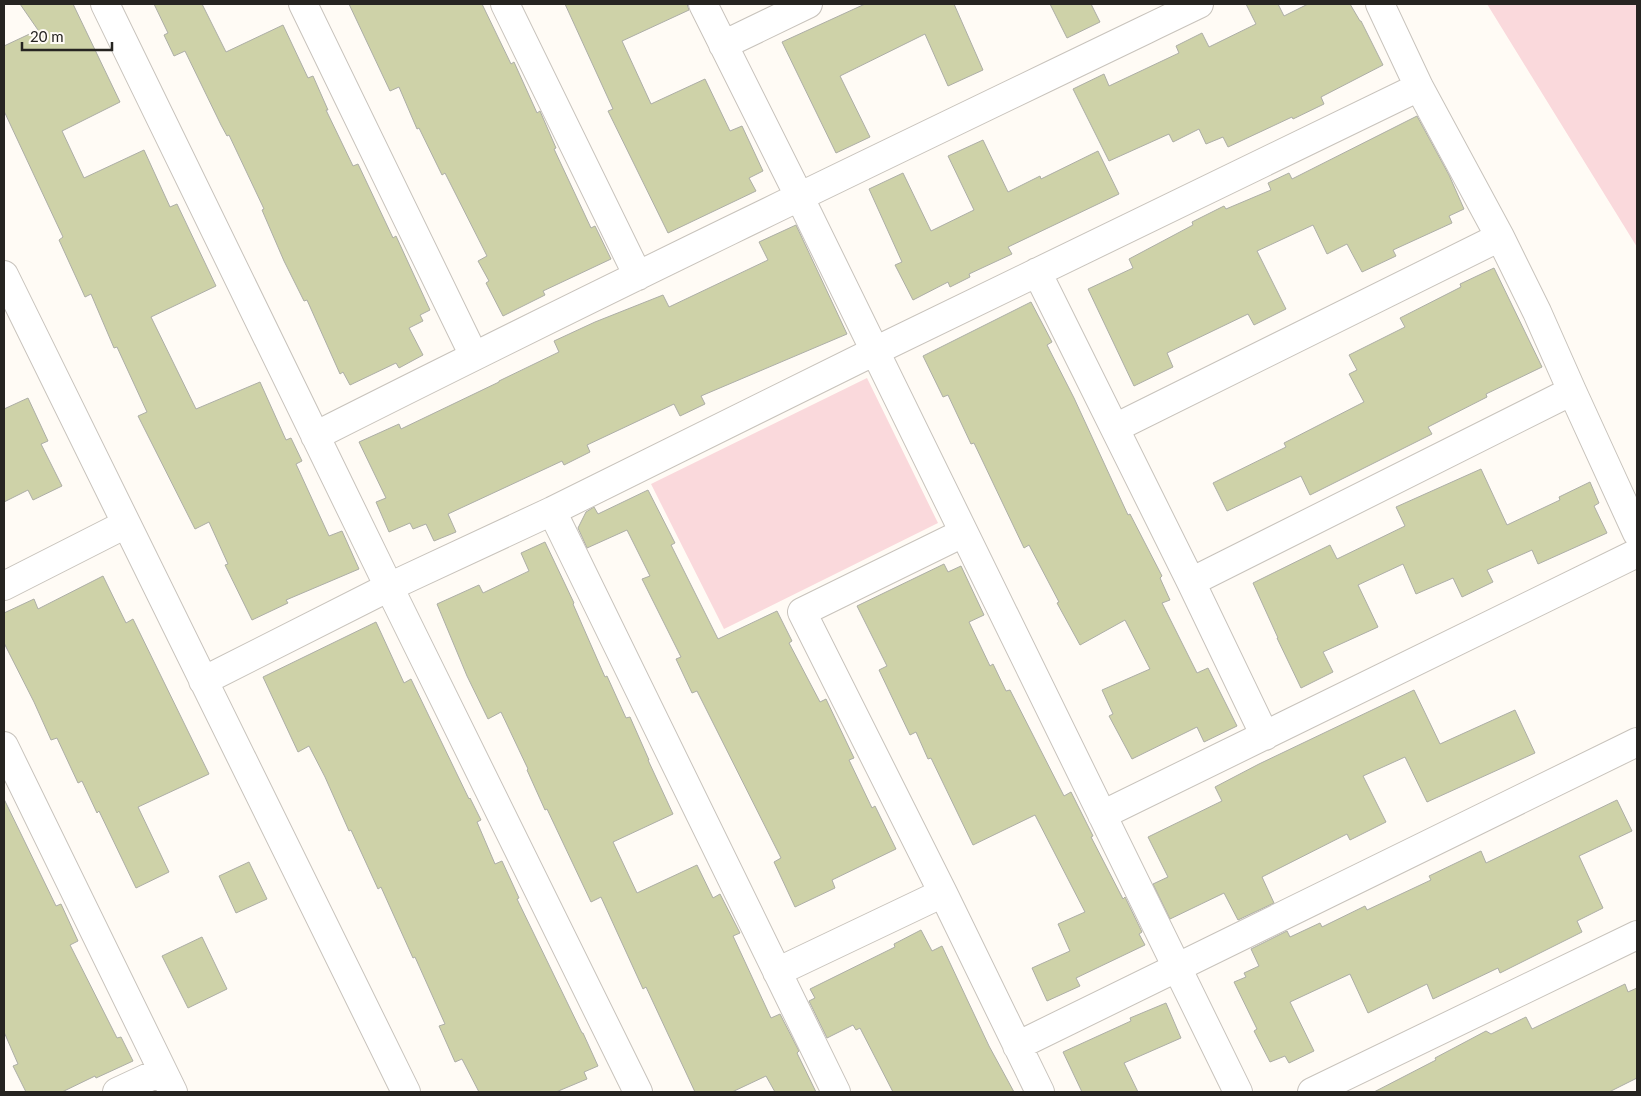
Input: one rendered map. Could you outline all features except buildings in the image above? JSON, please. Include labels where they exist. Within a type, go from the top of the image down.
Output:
[{"type":"street","points":[[105,4],[389,588],[638,1092]]},
{"type":"street","points":[[303,4],[474,356]]},
{"type":"street","points":[[505,4],[638,276]]},
{"type":"street","points":[[703,4],[1238,1092]]},
{"type":"street","points":[[723,45],[808,4]]},
{"type":"street","points":[[316,436],[799,196],[1199,4]]},
{"type":"street","points":[[1380,4],[1419,87],[1500,237],[1537,312],[1637,533]]},
{"type":"street","points":[[203,681],[389,588],[552,511],[875,351],[1419,87]]},
{"type":"street","points":[[1114,428],[1500,237]]},
{"type":"street","points":[[1037,272],[1191,582],[1265,736]]},
{"type":"street","points":[[4,275],[406,1092]]},
{"type":"street","points":[[1191,582],[1572,391]]},
{"type":"street","points":[[552,511],[836,1092]]},
{"type":"street","points":[[4,586],[126,524]]},
{"type":"street","points":[[963,533],[802,612],[1040,1092]]},
{"type":"street","points":[[1102,815],[1637,553]]},
{"type":"street","points":[[1017,1046],[1637,742]]},
{"type":"street","points":[[4,746],[168,1082],[117,1092]]},
{"type":"street","points":[[777,972],[942,893]]},
{"type":"street","points":[[1312,1092],[1637,935]]},
{"type":"shaded area","points":[[1487,4],[1637,4],[1637,247]]},
{"type":"shaded area","points":[[867,378],[938,523],[724,629],[651,484]]}]
